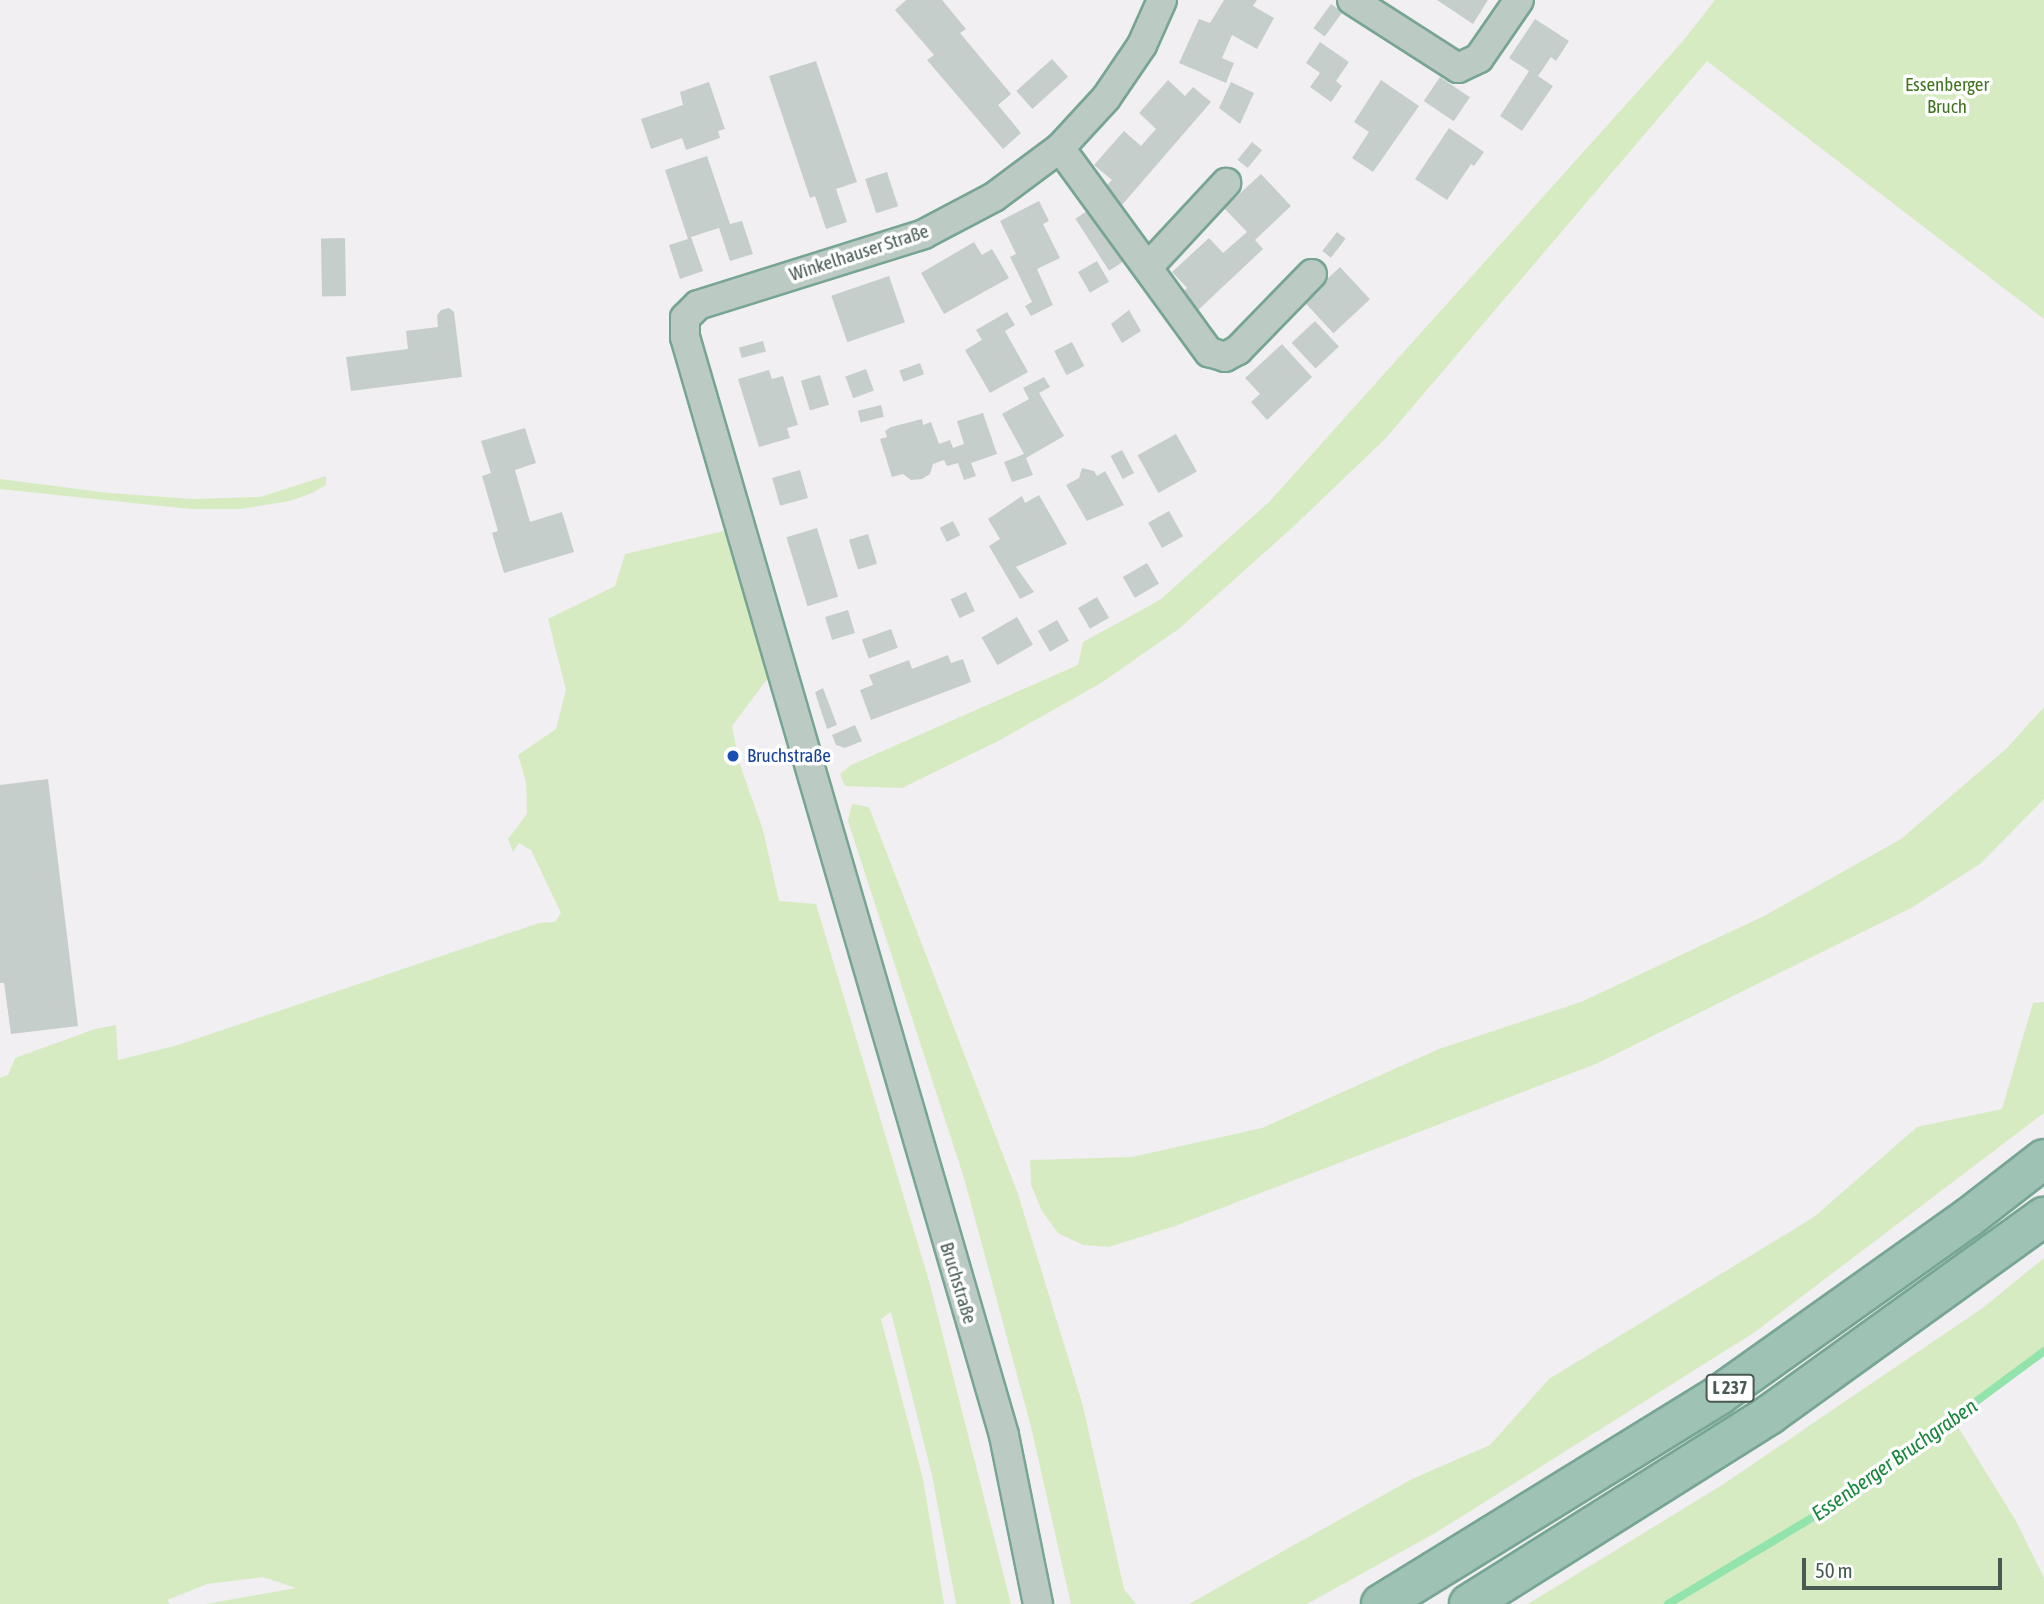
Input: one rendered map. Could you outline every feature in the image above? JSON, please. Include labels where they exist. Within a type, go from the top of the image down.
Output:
[{"type":"highway","name":"L 237","points":[[1381,1604],[1719,1395],[1968,1218],[2044,1158]]},
{"type":"highway","name":"L 237","points":[[1469,1604],[1769,1415],[1843,1365],[2044,1217]]},
{"type":"street","name":"Winkelhauser Straße","points":[[685,318],[698,305],[924,234],[994,197],[1060,148],[1106,98],[1142,44],[1162,0]]},
{"type":"street","points":[[1352,0],[1458,68],[1479,58],[1519,0]]},
{"type":"street","points":[[1060,148],[1209,352],[1224,357],[1238,350],[1312,274]]},
{"type":"street","points":[[1148,267],[1226,183]]},
{"type":"street","name":"Bruchstraße","points":[[685,318],[685,337],[918,1147],[1004,1435],[1038,1604]]},
{"type":"green space","name":"Essenberger Bruch","points":[[1715,0],[2044,0],[2044,319],[1707,61],[1386,438],[1294,526],[1180,628],[1101,683],[1000,740],[902,788],[845,786],[840,774],[851,765],[1078,665],[1083,642],[1160,600],[1269,502],[1683,41]]},
{"type":"green space","points":[[326,476],[326,485],[312,493],[290,501],[240,509],[190,509],[0,489],[0,479],[109,493],[192,499],[260,497]]},
{"type":"green space","points":[[728,530],[771,674],[732,726],[739,762],[763,830],[779,901],[816,904],[929,1281],[1011,1604],[956,1604],[932,1475],[891,1312],[881,1319],[923,1479],[944,1604],[206,1604],[296,1588],[263,1577],[207,1584],[167,1600],[170,1604],[0,1604],[0,1078],[8,1075],[15,1058],[95,1029],[116,1025],[118,1060],[178,1045],[539,923],[555,922],[561,913],[531,850],[519,843],[513,852],[508,839],[527,814],[526,782],[518,755],[556,729],[566,690],[548,619],[615,586],[625,554]]},
{"type":"green space","points":[[2044,707],[2044,799],[1980,864],[1911,908],[1598,1063],[1175,1226],[1109,1247],[1083,1245],[1058,1233],[1042,1211],[1031,1185],[1030,1160],[1132,1157],[1262,1128],[1439,1049],[1581,1002],[1764,916],[1901,839],[2007,748]]},
{"type":"green space","points":[[852,804],[869,807],[1017,1191],[1083,1406],[1124,1589],[1136,1604],[1071,1604],[1031,1427],[964,1178],[848,821]]},
{"type":"green space","points":[[2044,1002],[2044,1113],[1755,1332],[1437,1532],[1307,1604],[1189,1604],[1412,1479],[1490,1445],[1549,1379],[1814,1217],[1917,1127],[2002,1109],[2033,1003]]},
{"type":"green space","points":[[2044,1258],[2044,1352],[1955,1422],[2016,1521],[2044,1578],[2044,1604],[1528,1604],[1722,1485],[1984,1307]]},
{"type":"building","points":[[906,0],[942,0],[966,29],[960,33],[1011,94],[998,105],[1021,133],[1003,149],[927,60],[934,55],[895,10]]},
{"type":"building","points":[[1224,0],[1257,0],[1253,6],[1274,18],[1257,49],[1232,35],[1222,58],[1234,63],[1226,83],[1179,63],[1199,19],[1210,23]]},
{"type":"building","points":[[1437,0],[1488,0],[1473,24]]},
{"type":"building","points":[[1331,4],[1342,12],[1325,36],[1313,28]]},
{"type":"building","points":[[1535,19],[1569,41],[1556,61],[1551,57],[1538,76],[1553,86],[1522,131],[1500,116],[1529,71],[1509,58]]},
{"type":"building","points":[[1320,42],[1349,62],[1336,81],[1342,86],[1331,102],[1310,87],[1320,73],[1306,63]]},
{"type":"building","points":[[1052,59],[1068,77],[1032,109],[1016,91]]},
{"type":"building","points":[[816,61],[857,182],[836,189],[847,222],[826,229],[815,196],[810,198],[769,76]]},
{"type":"building","points":[[1440,77],[1470,97],[1454,121],[1424,101]]},
{"type":"building","points":[[1168,80],[1185,96],[1193,87],[1211,102],[1122,205],[1103,189],[1112,180],[1094,165],[1124,131],[1141,146],[1156,129],[1139,113]]},
{"type":"building","points":[[1381,80],[1419,106],[1373,172],[1352,158],[1369,132],[1354,122]]},
{"type":"building","points":[[709,82],[725,129],[718,131],[720,138],[686,150],[682,138],[651,149],[641,119],[683,105],[680,92]]},
{"type":"building","points":[[1231,82],[1254,93],[1240,124],[1219,108]]},
{"type":"building","points":[[1449,128],[1484,152],[1474,166],[1471,164],[1447,200],[1415,179]]},
{"type":"building","points":[[1252,142],[1262,150],[1248,168],[1238,160]]},
{"type":"building","points":[[707,156],[730,224],[742,221],[753,254],[730,261],[719,228],[691,237],[703,271],[680,279],[669,245],[688,239],[665,170]]},
{"type":"building","points":[[887,172],[898,206],[876,213],[865,179]]},
{"type":"building","points":[[1261,174],[1291,206],[1255,240],[1263,249],[1195,313],[1179,296],[1187,288],[1172,272],[1209,238],[1223,253],[1247,232],[1224,208]]},
{"type":"building","points":[[1039,201],[1049,221],[1043,224],[1060,258],[1037,269],[1053,305],[1031,316],[1025,306],[1032,302],[1010,257],[1016,254],[1000,221]]},
{"type":"building","points":[[1098,204],[1132,256],[1109,271],[1075,219]]},
{"type":"building","points":[[1337,232],[1346,239],[1331,258],[1322,251]]},
{"type":"building","points":[[321,238],[345,238],[346,296],[322,296]]},
{"type":"building","points":[[974,242],[982,255],[992,249],[1009,278],[944,314],[921,273]]},
{"type":"building","points":[[1097,261],[1109,282],[1090,293],[1078,272]]},
{"type":"building","points":[[1340,267],[1370,299],[1333,333],[1303,301]]},
{"type":"building","points":[[889,276],[905,322],[847,342],[831,296]]},
{"type":"building","points":[[449,308],[454,312],[462,377],[351,391],[346,357],[408,349],[406,331],[438,327],[437,315],[441,310]]},
{"type":"building","points":[[1129,310],[1141,331],[1122,343],[1111,324]]},
{"type":"building","points":[[1007,312],[1015,325],[1005,331],[1028,372],[990,393],[965,350],[982,340],[976,330]]},
{"type":"building","points":[[1315,321],[1339,347],[1315,368],[1292,343]]},
{"type":"building","points":[[763,341],[766,352],[742,358],[739,347]]},
{"type":"building","points":[[1072,342],[1084,366],[1066,375],[1054,351]]},
{"type":"building","points":[[1282,344],[1312,377],[1267,420],[1251,402],[1260,394],[1245,378]]},
{"type":"building","points":[[920,363],[924,374],[903,382],[899,371]]},
{"type":"building","points":[[866,369],[874,391],[853,398],[845,377]]},
{"type":"building","points":[[769,370],[772,379],[783,376],[798,425],[787,428],[790,438],[759,447],[738,379]]},
{"type":"building","points":[[820,375],[829,405],[810,410],[801,381]]},
{"type":"building","points":[[1044,377],[1050,387],[1039,393],[1064,436],[1026,458],[1033,475],[1012,482],[1004,462],[1024,454],[1002,414],[1029,399],[1023,388]]},
{"type":"building","points":[[881,405],[884,417],[861,422],[858,411]]},
{"type":"building","points":[[983,413],[997,454],[971,463],[976,476],[964,480],[958,463],[947,466],[944,460],[933,464],[930,474],[922,479],[911,480],[903,474],[892,477],[880,439],[887,437],[885,431],[922,419],[923,425],[931,422],[939,444],[950,440],[953,448],[964,444],[957,421]]},
{"type":"building","points":[[525,428],[536,463],[515,470],[530,522],[562,512],[574,552],[504,573],[492,533],[498,531],[482,476],[491,473],[481,441]]},
{"type":"building","points":[[1176,434],[1197,472],[1158,493],[1138,455]]},
{"type":"building","points":[[1122,450],[1134,473],[1123,479],[1111,456]]},
{"type":"building","points":[[1082,468],[1094,471],[1097,476],[1105,471],[1124,505],[1087,521],[1066,485],[1079,478]]},
{"type":"building","points":[[800,470],[808,498],[780,506],[772,478]]},
{"type":"building","points":[[1039,495],[1067,544],[1016,567],[1034,592],[1020,599],[989,546],[1000,539],[988,519],[1022,496],[1025,503]]},
{"type":"building","points":[[1169,511],[1183,536],[1162,548],[1148,523]]},
{"type":"building","points":[[953,521],[960,535],[947,542],[940,528]]},
{"type":"building","points":[[817,528],[838,597],[807,606],[786,537]]},
{"type":"building","points":[[868,534],[877,564],[858,569],[849,540]]},
{"type":"building","points":[[1147,563],[1159,584],[1135,598],[1123,577]]},
{"type":"building","points":[[966,592],[975,611],[959,618],[951,599]]},
{"type":"building","points":[[1097,597],[1109,618],[1090,629],[1078,608]]},
{"type":"building","points":[[848,610],[855,633],[832,640],[825,617]]},
{"type":"building","points":[[1017,617],[1033,645],[997,665],[981,638]]},
{"type":"building","points":[[1057,620],[1069,641],[1050,652],[1038,631]]},
{"type":"building","points":[[891,629],[898,648],[869,658],[862,640]]},
{"type":"building","points":[[948,655],[951,663],[963,659],[971,682],[871,720],[860,690],[873,685],[869,675],[909,660],[912,669]]},
{"type":"building","points":[[823,688],[837,725],[827,729],[815,692]]},
{"type":"building","points":[[855,725],[862,741],[845,748],[836,745],[832,735]]},
{"type":"building","points":[[48,779],[78,1026],[11,1034],[4,983],[0,983],[0,785]]},
{"type":"waterway","name":"Essenberger Bruchgraben","points":[[1668,1604],[1847,1497],[2044,1351]]},
{"type":"place","name":"Bruchstraße","points":[[733,756]]}]
